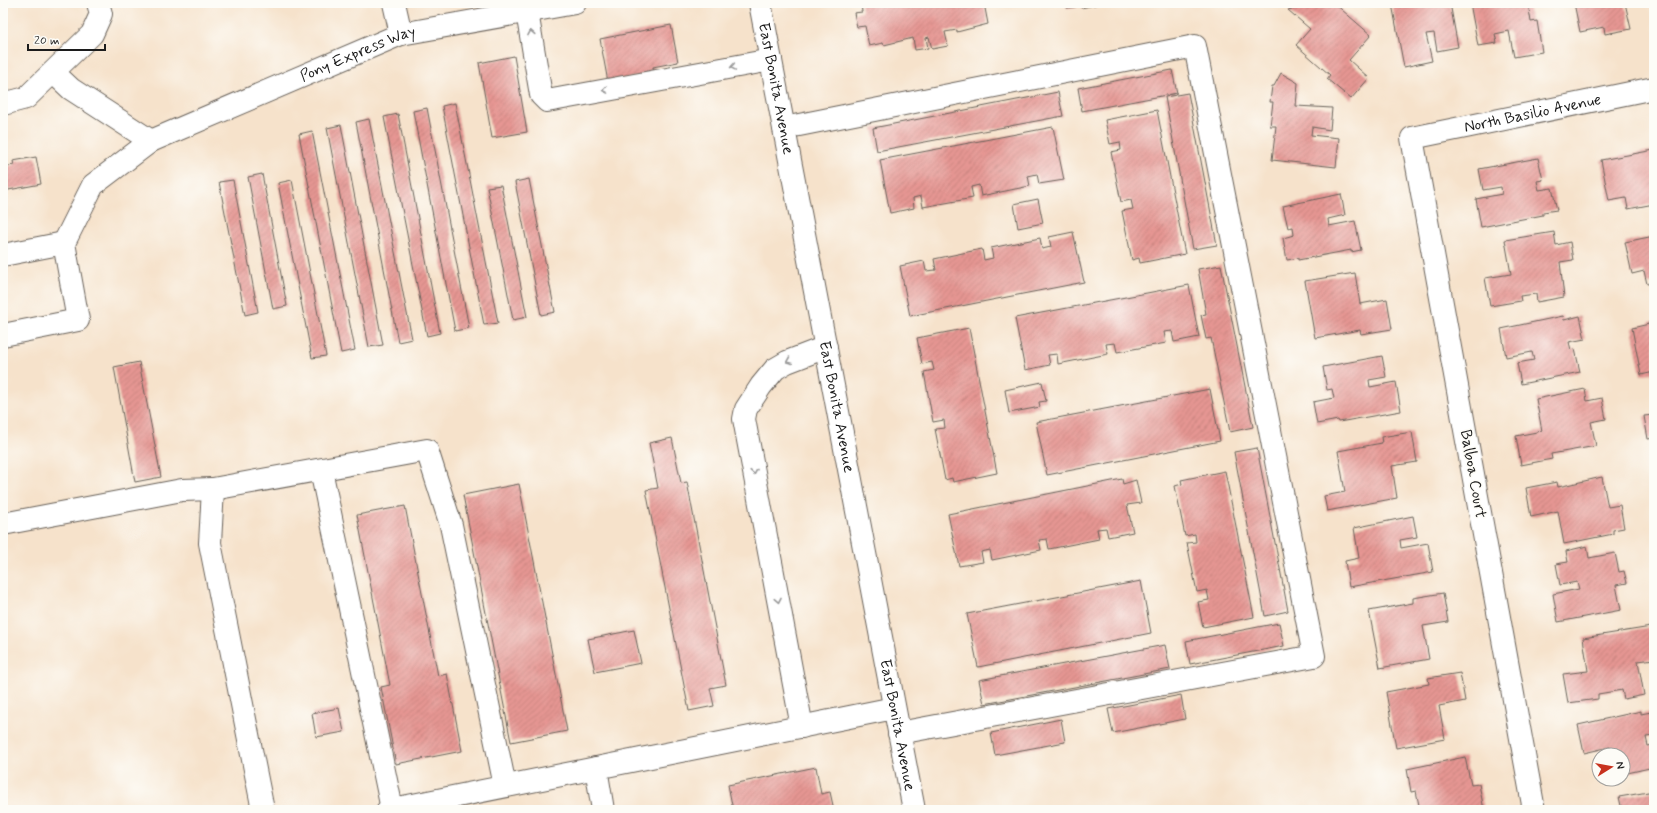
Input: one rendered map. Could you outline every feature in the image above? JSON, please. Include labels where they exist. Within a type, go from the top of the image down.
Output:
[{"type":"street","points":[[3,104],[26,98],[54,73],[92,34],[101,14],[98,3]]},
{"type":"street","points":[[394,3],[401,34]]},
{"type":"street","name":"Pony Express Way","points":[[64,243],[93,185],[151,141],[401,34],[575,3]]},
{"type":"street","name":"East Bonita Avenue","points":[[760,3],[914,810]]},
{"type":"street","points":[[527,12],[542,95],[547,101],[771,60]]},
{"type":"street","points":[[784,128],[1195,46],[1314,656],[899,733]]},
{"type":"street","points":[[54,73],[71,89],[151,141]]},
{"type":"street","name":"North Basilio Avenue","points":[[1412,138],[1654,88]]},
{"type":"street","name":"Balboa Court","points":[[1412,138],[1534,810]]},
{"type":"street","points":[[3,255],[64,243],[78,320],[3,335]]},
{"type":"street","points":[[802,727],[744,419],[746,409],[761,386],[775,369],[787,362],[826,347]]},
{"type":"street","points":[[3,524],[182,490],[213,489],[428,450],[451,525],[505,786]]},
{"type":"street","points":[[321,470],[390,810],[894,708]]},
{"type":"street","points":[[213,489],[210,543],[263,810]]},
{"type":"street","points":[[596,768],[603,810]]},
{"type":"building","points":[[861,3],[984,3],[988,24],[957,32],[957,30],[945,32],[948,46],[932,49],[929,37],[926,38],[928,48],[915,50],[913,38],[884,45],[883,43],[869,46],[865,26],[857,27],[854,13],[862,12]]},
{"type":"building","points":[[1066,3],[1099,4],[1081,8],[1081,6],[1067,8]]},
{"type":"building","points":[[1313,3],[1334,3],[1371,35],[1349,60],[1369,78],[1351,99],[1327,79],[1330,75],[1296,45],[1310,29],[1288,10]]},
{"type":"building","points":[[1450,3],[1458,47],[1437,51],[1434,33],[1426,34],[1432,61],[1404,67],[1392,4]]},
{"type":"building","points":[[1470,3],[1528,3],[1531,22],[1537,21],[1542,52],[1514,57],[1509,31],[1495,34],[1497,43],[1478,46]]},
{"type":"building","points":[[1574,3],[1625,3],[1631,29],[1605,34],[1604,27],[1580,32]]},
{"type":"building","points":[[671,25],[678,62],[653,67],[654,74],[608,82],[600,39]]},
{"type":"building","points":[[514,56],[527,132],[492,138],[479,63]]},
{"type":"building","points":[[1172,70],[1177,93],[1082,111],[1078,88]]},
{"type":"building","points":[[1281,73],[1298,83],[1296,106],[1332,108],[1330,130],[1312,127],[1311,135],[1339,138],[1336,167],[1272,160],[1276,126],[1270,126],[1273,102],[1270,102],[1272,86],[1274,86]]},
{"type":"building","points":[[1058,92],[1063,116],[877,151],[873,128]]},
{"type":"building","points":[[1188,93],[1217,245],[1193,249],[1165,97]]},
{"type":"building","points":[[455,103],[498,323],[484,325],[442,106]]},
{"type":"building","points":[[427,108],[469,328],[455,331],[413,111]]},
{"type":"building","points":[[1157,110],[1185,254],[1140,263],[1139,258],[1132,260],[1122,211],[1133,209],[1131,200],[1121,202],[1111,152],[1121,150],[1120,142],[1110,144],[1105,120]]},
{"type":"building","points":[[398,114],[440,333],[427,336],[384,117]]},
{"type":"building","points":[[369,119],[412,339],[398,342],[356,122]]},
{"type":"building","points":[[341,125],[383,345],[369,347],[327,128]]},
{"type":"building","points":[[1053,127],[1064,180],[1039,184],[1037,174],[1028,176],[1030,186],[981,196],[979,185],[971,187],[973,198],[923,207],[921,196],[913,198],[914,208],[890,213],[880,160]]},
{"type":"building","points":[[312,131],[355,350],[341,353],[299,134]]},
{"type":"building","points":[[1654,150],[1654,204],[1628,209],[1626,198],[1609,201],[1601,160]]},
{"type":"building","points":[[36,157],[41,184],[3,191],[3,167],[14,165],[13,161]]},
{"type":"building","points":[[1538,158],[1543,180],[1537,181],[1539,190],[1552,188],[1557,210],[1543,212],[1543,215],[1481,227],[1476,199],[1502,194],[1501,187],[1483,190],[1479,169]]},
{"type":"building","points":[[262,174],[287,306],[273,309],[248,177]]},
{"type":"building","points":[[529,179],[555,312],[541,315],[515,182]]},
{"type":"building","points":[[233,180],[258,312],[245,315],[219,182]]},
{"type":"building","points":[[292,180],[326,356],[312,358],[278,183]]},
{"type":"building","points":[[501,185],[527,317],[513,320],[487,187]]},
{"type":"building","points":[[1341,194],[1345,215],[1328,219],[1329,226],[1355,221],[1361,250],[1351,252],[1351,250],[1298,260],[1298,258],[1287,260],[1283,238],[1294,235],[1293,227],[1288,228],[1283,206]]},
{"type":"building","points":[[1038,199],[1043,223],[1018,228],[1014,204]]},
{"type":"building","points":[[1073,232],[1084,282],[910,316],[900,266],[924,261],[926,271],[936,270],[934,259],[982,249],[984,260],[993,258],[991,248],[1040,238],[1042,249],[1051,247],[1049,237]]},
{"type":"building","points":[[1554,232],[1556,245],[1570,242],[1573,260],[1560,262],[1564,297],[1537,302],[1536,294],[1520,296],[1521,301],[1490,306],[1485,278],[1511,274],[1505,240]]},
{"type":"building","points":[[1654,236],[1654,283],[1647,284],[1644,271],[1632,274],[1625,242]]},
{"type":"building","points":[[1221,265],[1253,427],[1230,432],[1211,338],[1206,339],[1201,315],[1206,314],[1198,269]]},
{"type":"building","points":[[1355,273],[1360,304],[1387,299],[1392,329],[1361,334],[1360,330],[1315,338],[1305,281]]},
{"type":"building","points":[[1189,285],[1199,337],[1174,342],[1172,331],[1164,332],[1166,343],[1117,352],[1115,343],[1106,344],[1108,354],[1058,364],[1057,354],[1048,355],[1050,365],[1025,370],[1015,318]]},
{"type":"building","points":[[1563,316],[1564,320],[1580,316],[1585,339],[1569,342],[1571,350],[1575,349],[1580,372],[1521,384],[1517,363],[1534,360],[1532,352],[1506,357],[1501,329]]},
{"type":"building","points":[[1654,321],[1654,372],[1641,375],[1632,328],[1649,324],[1649,322]]},
{"type":"building","points":[[969,328],[997,473],[953,482],[952,478],[945,480],[935,429],[945,428],[944,420],[933,422],[924,372],[934,370],[932,362],[922,364],[917,338]]},
{"type":"building","points":[[1382,356],[1386,377],[1369,380],[1370,387],[1396,382],[1401,411],[1339,422],[1338,420],[1317,424],[1313,402],[1334,398],[1332,389],[1327,390],[1323,367]]},
{"type":"building","points":[[139,362],[161,477],[135,482],[114,367]]},
{"type":"building","points":[[1042,382],[1046,401],[1039,402],[1040,407],[1009,413],[1005,390]]},
{"type":"building","points":[[1210,389],[1220,441],[1047,475],[1036,422]]},
{"type":"building","points":[[1585,389],[1587,401],[1602,398],[1606,419],[1591,422],[1596,446],[1551,454],[1552,459],[1521,465],[1516,436],[1542,431],[1536,399]]},
{"type":"building","points":[[1654,415],[1654,438],[1648,439],[1644,416]]},
{"type":"building","points":[[1412,432],[1417,462],[1392,466],[1397,498],[1327,511],[1324,496],[1345,492],[1338,451],[1382,443],[1381,437]]},
{"type":"building","points":[[672,438],[681,483],[687,482],[726,685],[710,688],[714,706],[689,711],[646,490],[658,488],[649,443]]},
{"type":"building","points":[[1257,448],[1288,611],[1265,616],[1234,452]]},
{"type":"building","points":[[1225,471],[1254,617],[1203,627],[1198,602],[1209,600],[1207,590],[1197,592],[1187,543],[1196,542],[1195,534],[1185,536],[1175,486],[1182,484],[1181,480]]},
{"type":"building","points":[[1602,477],[1608,507],[1620,505],[1624,528],[1613,530],[1613,534],[1564,544],[1558,511],[1531,517],[1526,488],[1557,482],[1558,487]]},
{"type":"building","points":[[1122,479],[1123,484],[1136,480],[1141,503],[1127,505],[1133,532],[1108,537],[1106,528],[1097,529],[1099,539],[1049,549],[1047,539],[1039,540],[1041,550],[992,560],[990,550],[981,552],[983,562],[959,566],[948,514]]},
{"type":"building","points":[[519,484],[567,731],[511,742],[463,495]]},
{"type":"building","points":[[405,506],[438,676],[447,674],[462,751],[396,764],[381,687],[390,685],[357,515]]},
{"type":"building","points":[[1413,516],[1417,537],[1400,540],[1401,548],[1428,543],[1433,572],[1349,587],[1345,561],[1359,558],[1354,528]]},
{"type":"building","points":[[1587,546],[1589,558],[1615,553],[1619,572],[1624,571],[1627,583],[1616,585],[1621,610],[1558,622],[1553,594],[1579,589],[1577,582],[1560,585],[1556,564],[1568,562],[1566,551]]},
{"type":"building","points":[[1141,581],[1151,633],[978,667],[967,614]]},
{"type":"building","points":[[1443,593],[1448,622],[1423,626],[1429,659],[1380,668],[1369,611],[1413,603],[1413,598]]},
{"type":"building","points":[[1279,623],[1284,646],[1190,664],[1186,641]]},
{"type":"building","points":[[1651,627],[1654,643],[1654,659],[1638,661],[1644,695],[1624,699],[1622,690],[1598,694],[1598,699],[1568,703],[1563,674],[1588,671],[1583,638]]},
{"type":"building","points":[[634,630],[641,663],[595,672],[588,639]]},
{"type":"building","points":[[1165,645],[1170,669],[984,704],[979,680]]},
{"type":"building","points":[[1460,673],[1465,701],[1439,706],[1445,739],[1396,748],[1386,692],[1429,684],[1428,678]]},
{"type":"building","points":[[1181,695],[1185,719],[1113,733],[1108,709]]},
{"type":"building","points":[[339,708],[344,732],[316,737],[312,713]]},
{"type":"building","points":[[1641,711],[1641,714],[1651,712],[1654,725],[1654,736],[1646,737],[1648,746],[1653,745],[1654,767],[1631,772],[1631,747],[1591,747],[1591,751],[1584,753],[1578,725]]},
{"type":"building","points":[[1061,719],[1065,742],[995,755],[991,733]]},
{"type":"building","points":[[1465,757],[1471,785],[1479,784],[1484,810],[1420,810],[1416,791],[1411,792],[1407,769]]},
{"type":"building","points":[[816,767],[821,794],[830,792],[834,810],[733,810],[728,785]]},
{"type":"building","points":[[1654,791],[1654,810],[1622,810],[1619,797]]}]
